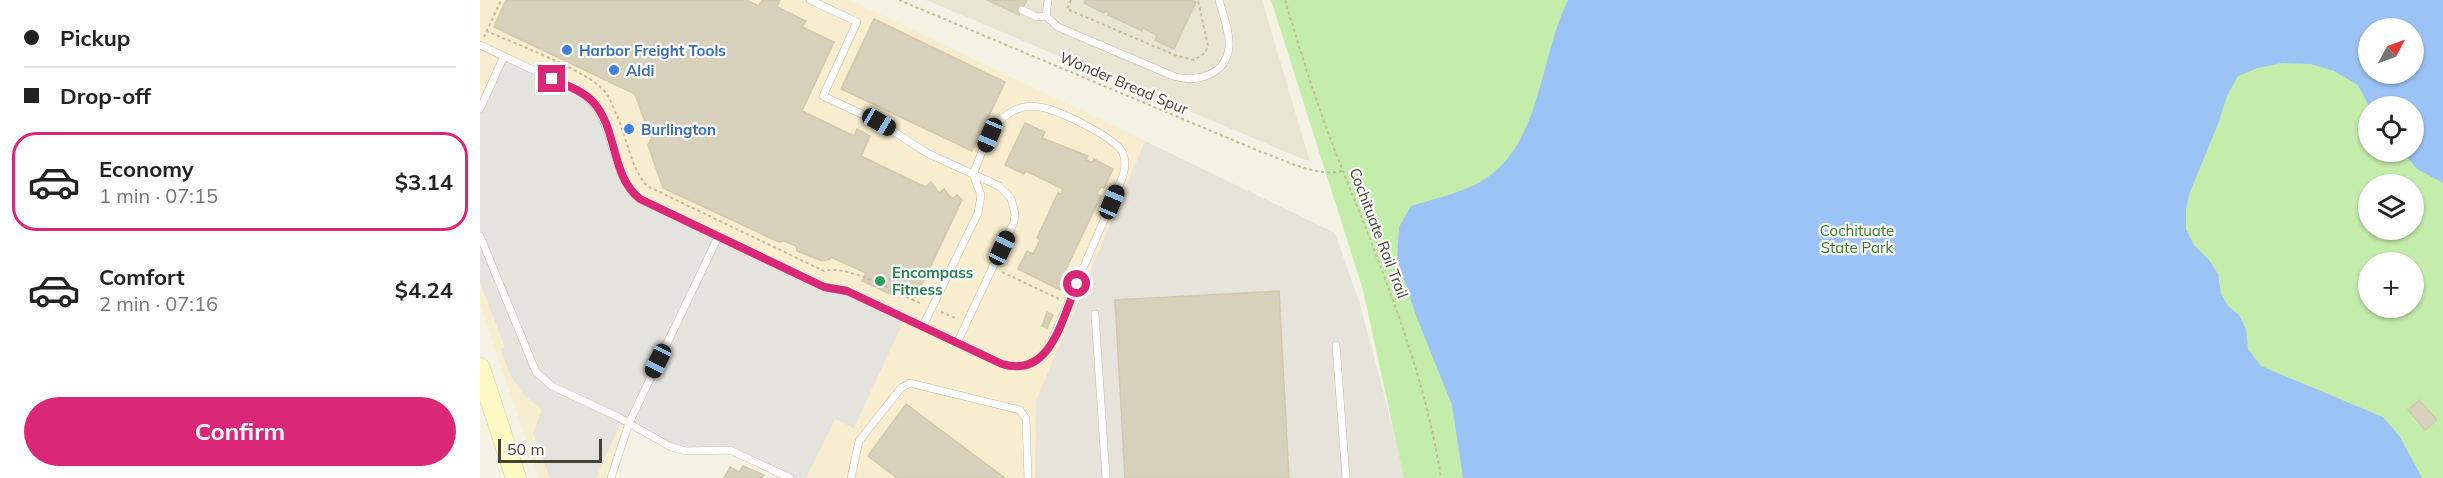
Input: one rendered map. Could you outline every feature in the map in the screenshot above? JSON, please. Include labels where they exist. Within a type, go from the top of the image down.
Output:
[{"type":"main road","points":[[480,368],[516,478]]},
{"type":"main road","points":[[480,380],[496,412]]},
{"type":"main road","points":[[480,390],[496,412]]},
{"type":"lane","points":[[810,0],[857,22],[823,96],[879,122],[927,153],[1006,190],[1011,198],[1015,214],[1011,230],[957,343]]},
{"type":"lane","points":[[1046,16],[1048,0]]},
{"type":"lane","points":[[1022,10],[1037,17],[1046,16],[1061,29],[1173,76],[1191,80],[1202,78],[1215,71],[1228,53],[1228,35],[1219,0]]},
{"type":"lane","points":[[480,45],[580,92],[593,102],[603,118],[624,181],[633,194],[717,237],[824,287],[847,291],[923,327],[1002,364],[1027,366],[1042,358],[1048,350],[1123,176],[1125,161],[1118,146],[1106,136],[1052,110],[1038,106],[1021,108],[1006,115],[994,127],[973,174],[981,195],[978,213],[923,327]]},
{"type":"lane","points":[[480,109],[482,94],[504,56]]},
{"type":"lane","points":[[480,236],[536,372],[552,386],[629,423],[671,447],[686,451],[730,450],[790,478]]},
{"type":"lane","points":[[610,478],[629,423],[717,237]]},
{"type":"lane","points":[[1095,314],[1106,478]]},
{"type":"lane","points":[[1336,345],[1346,478]]},
{"type":"lane","points":[[851,478],[860,441],[901,388],[909,383],[1020,410],[1026,419],[1028,478]]},
{"type":"path","points":[[501,0],[486,31],[554,60],[606,92],[620,122],[636,174],[647,186],[824,271],[835,268],[849,272],[967,323]]},
{"type":"path","name":"Wonder Bread Spur","points":[[899,0],[1258,151],[1314,170],[1332,173],[1343,171]]},
{"type":"path","points":[[1071,0],[1067,9],[1177,56],[1194,60],[1205,53],[1208,46],[1198,0]]},
{"type":"path","name":"Cochituate Rail Trail","points":[[1285,0],[1343,171],[1378,257],[1410,349],[1429,419],[1441,478]]},
{"type":"path","points":[[1000,271],[1068,304]]},
{"type":"shaded area","points":[[480,0],[850,0],[1145,141],[1036,401],[1035,478],[791,478],[738,452],[629,423],[611,478],[539,478],[480,304]]},
{"type":"shaded area","points":[[926,0],[1262,0],[1310,162]]},
{"type":"shaded area","points":[[504,56],[593,102],[624,181],[633,194],[824,287],[847,291],[905,318],[854,428],[835,419],[806,478],[791,478],[738,452],[686,451],[629,423],[621,423],[596,478],[550,478],[533,433],[542,410],[523,394],[511,376],[500,349],[505,347],[480,283],[480,109]]},
{"type":"shaded area","points":[[1145,141],[1335,233],[1360,304],[1406,478],[1035,478],[1036,401]]},
{"type":"green space","name":"Cochituate State Park","points":[[1271,0],[2443,0],[2443,478],[1404,478],[1363,290]]},
{"type":"water","name":"Cochituate State Park","points":[[1568,0],[2443,0],[2443,183],[2417,169],[2411,162],[2424,162],[2424,96],[2364,96],[2358,85],[2334,71],[2311,64],[2282,63],[2258,68],[2238,76],[2227,96],[2190,192],[2186,209],[2186,229],[2194,245],[2209,260],[2218,274],[2221,294],[2228,306],[2239,315],[2246,329],[2248,349],[2261,366],[2383,417],[2400,437],[2422,478],[1463,478],[1452,405],[1417,318],[1397,260],[1399,227],[1411,206],[1451,194],[1480,182],[1506,160],[1530,119],[1551,46]]},
{"type":"building","points":[[506,0],[746,0],[759,6],[762,0],[780,0],[777,7],[806,21],[802,27],[834,42],[802,111],[854,136],[857,129],[870,136],[861,156],[925,187],[931,182],[939,193],[944,189],[952,199],[957,195],[962,200],[916,297],[896,288],[892,295],[862,281],[866,273],[831,257],[822,261],[797,251],[796,246],[784,241],[779,242],[663,188],[648,145],[653,135],[649,133],[635,94],[494,27]]},
{"type":"building","points":[[987,0],[1027,0],[1019,15]]},
{"type":"building","points":[[1086,0],[1191,0],[1196,2],[1174,49],[1155,40],[1157,35],[1143,28],[1142,31],[1108,15],[1109,13],[1105,11],[1104,13],[1084,3]]},
{"type":"building","points":[[874,19],[1005,82],[972,151],[841,89]]},
{"type":"building","points":[[1025,123],[1045,132],[1042,138],[1088,156],[1086,160],[1092,162],[1094,159],[1113,169],[1104,188],[1101,187],[1097,194],[1101,196],[1066,269],[1069,271],[1060,290],[1018,269],[1027,251],[1033,254],[1040,240],[1037,238],[1058,193],[1061,194],[1063,189],[1026,171],[1024,174],[1005,165]]},
{"type":"building","points":[[1279,291],[1289,478],[1125,478],[1115,300]]},
{"type":"building","points":[[1047,312],[1053,315],[1047,328],[1042,326]]},
{"type":"building","points":[[2419,400],[2437,420],[2425,430],[2408,410]]},
{"type":"building","points":[[906,404],[1005,478],[897,478],[868,456]]},
{"type":"building","points":[[743,466],[764,475],[762,478],[724,478],[730,467],[739,472]]},
{"type":"place","name":"Harbor Freight Tools","points":[[567,50]]},
{"type":"place","name":"Aldi","points":[[614,70]]},
{"type":"place","name":"Burlington","points":[[629,129]]},
{"type":"place","name":"Encompass Fitness","points":[[880,281]]},
{"type":"route","points":[[552,79],[580,92],[599,110],[624,181],[633,194],[640,199],[824,287],[847,291],[1002,364],[1020,368],[1042,358],[1053,340],[1077,284]]}]
